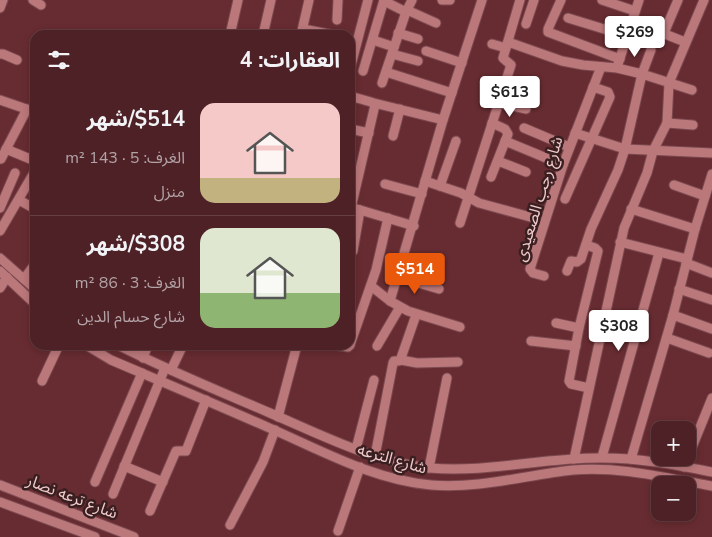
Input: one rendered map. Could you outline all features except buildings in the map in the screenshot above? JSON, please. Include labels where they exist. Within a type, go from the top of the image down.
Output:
[{"type":"street","points":[[0,8],[3,0]]},
{"type":"street","points":[[231,30],[238,0]]},
{"type":"street","points":[[264,30],[271,0]]},
{"type":"street","points":[[302,30],[308,0]]},
{"type":"street","points":[[337,20],[338,0]]},
{"type":"street","points":[[355,37],[368,0]]},
{"type":"street","points":[[363,70],[384,0],[436,23]]},
{"type":"street","points":[[382,83],[398,33],[412,0]]},
{"type":"street","points":[[442,0],[450,0]]},
{"type":"street","points":[[390,301],[414,226],[443,120],[482,0]]},
{"type":"street","points":[[460,223],[511,65],[503,60],[520,0]]},
{"type":"street","points":[[526,24],[534,0]]},
{"type":"street","points":[[560,0],[548,29],[551,34],[620,59]]},
{"type":"street","points":[[602,0],[635,11]]},
{"type":"street","points":[[617,68],[639,0]]},
{"type":"street","points":[[664,33],[678,0]]},
{"type":"street","points":[[574,460],[620,242],[631,209],[647,172],[653,151],[667,123],[669,83],[704,0]]},
{"type":"street","points":[[568,18],[627,36]]},
{"type":"street","points":[[632,21],[685,42]]},
{"type":"street","points":[[398,33],[418,40]]},
{"type":"street","points":[[372,40],[418,61]]},
{"type":"street","points":[[492,44],[507,45],[583,65],[617,68],[692,90]]},
{"type":"street","points":[[567,271],[571,261],[577,262],[581,259],[599,209],[618,170],[625,149],[642,74],[651,50]]},
{"type":"street","points":[[426,51],[462,63]]},
{"type":"street","points":[[0,54],[17,60]]},
{"type":"street","name":"شارع رجب الصعيدى","points":[[544,276],[533,274],[530,269],[569,147],[601,66]]},
{"type":"street","points":[[386,72],[452,93]]},
{"type":"street","points":[[565,199],[610,94],[593,87]]},
{"type":"street","points":[[355,97],[443,120]]},
{"type":"street","points":[[0,100],[30,111]]},
{"type":"street","points":[[355,199],[375,108],[374,103]]},
{"type":"street","points":[[499,103],[526,109]]},
{"type":"street","points":[[394,136],[400,109]]},
{"type":"street","points":[[2,159],[6,149],[30,113]]},
{"type":"street","points":[[491,177],[507,131],[492,123]]},
{"type":"street","points":[[667,123],[693,125]]},
{"type":"street","points":[[524,128],[569,147]]},
{"type":"street","points":[[355,130],[369,133]]},
{"type":"street","points":[[575,132],[625,149],[712,153]]},
{"type":"street","points":[[440,186],[456,141]]},
{"type":"street","points":[[504,141],[563,165]]},
{"type":"street","points":[[6,149],[30,158]]},
{"type":"street","points":[[498,161],[526,172]]},
{"type":"street","points":[[0,208],[16,173]]},
{"type":"street","points":[[631,459],[667,338],[686,261],[707,196],[712,174]]},
{"type":"street","points":[[0,231],[30,181]]},
{"type":"street","points":[[425,181],[480,203],[534,218]]},
{"type":"street","points":[[385,184],[422,194]]},
{"type":"street","points":[[674,185],[707,196]]},
{"type":"street","points":[[19,200],[30,206]]},
{"type":"street","points":[[355,209],[414,226]]},
{"type":"street","points":[[631,209],[695,229]]},
{"type":"street","points":[[355,330],[372,286],[388,218]]},
{"type":"street","points":[[620,242],[686,261],[712,273]]},
{"type":"street","points":[[586,245],[596,248],[598,252],[579,328],[569,380],[571,384],[589,388]]},
{"type":"street","points":[[602,458],[659,252]]},
{"type":"street","points":[[0,258],[30,284]]},
{"type":"street","points":[[403,260],[417,264]]},
{"type":"street","points":[[24,279],[30,271]]},
{"type":"street","points":[[0,288],[3,274]]},
{"type":"street","points":[[3,274],[30,299]]},
{"type":"street","points":[[398,277],[439,289]]},
{"type":"street","points":[[372,286],[390,301],[416,315],[460,327]]},
{"type":"street","points":[[679,289],[712,300]]},
{"type":"street","points":[[377,346],[400,307]]},
{"type":"street","points":[[401,360],[416,315]]},
{"type":"street","points":[[673,315],[712,329]]},
{"type":"street","points":[[556,323],[579,328]]},
{"type":"street","points":[[667,338],[709,353]]},
{"type":"street","points":[[531,341],[576,346]]},
{"type":"street","points":[[42,381],[57,350]]},
{"type":"street","name":"شارع الترعه","points":[[94,350],[111,360],[360,467],[404,481],[431,485],[466,485],[500,482],[572,470],[596,469],[643,473],[712,486]]},
{"type":"street","name":"شارع الترعه","points":[[128,350],[278,417],[356,449],[375,456],[429,468],[465,469],[602,458],[631,459],[712,472]]},
{"type":"street","points":[[143,358],[146,350]]},
{"type":"street","points":[[113,494],[159,381],[180,350]]},
{"type":"street","points":[[278,417],[296,350]]},
{"type":"street","points":[[375,456],[393,363],[401,360],[417,363],[458,362]]},
{"type":"street","points":[[95,482],[142,373]]},
{"type":"street","points":[[429,468],[447,378]]},
{"type":"street","points":[[356,449],[374,380]]},
{"type":"street","points":[[684,467],[712,398]]},
{"type":"street","points":[[150,511],[176,451],[186,451],[206,400]]},
{"type":"street","points":[[230,525],[263,462],[275,430]]},
{"type":"street","points":[[124,466],[163,482]]},
{"type":"street","points":[[338,531],[360,467]]},
{"type":"street","name":"شارع ترعه نصار","points":[[0,485],[134,537]]},
{"type":"street","name":"شارع ترعه نصار","points":[[0,502],[95,537]]}]
